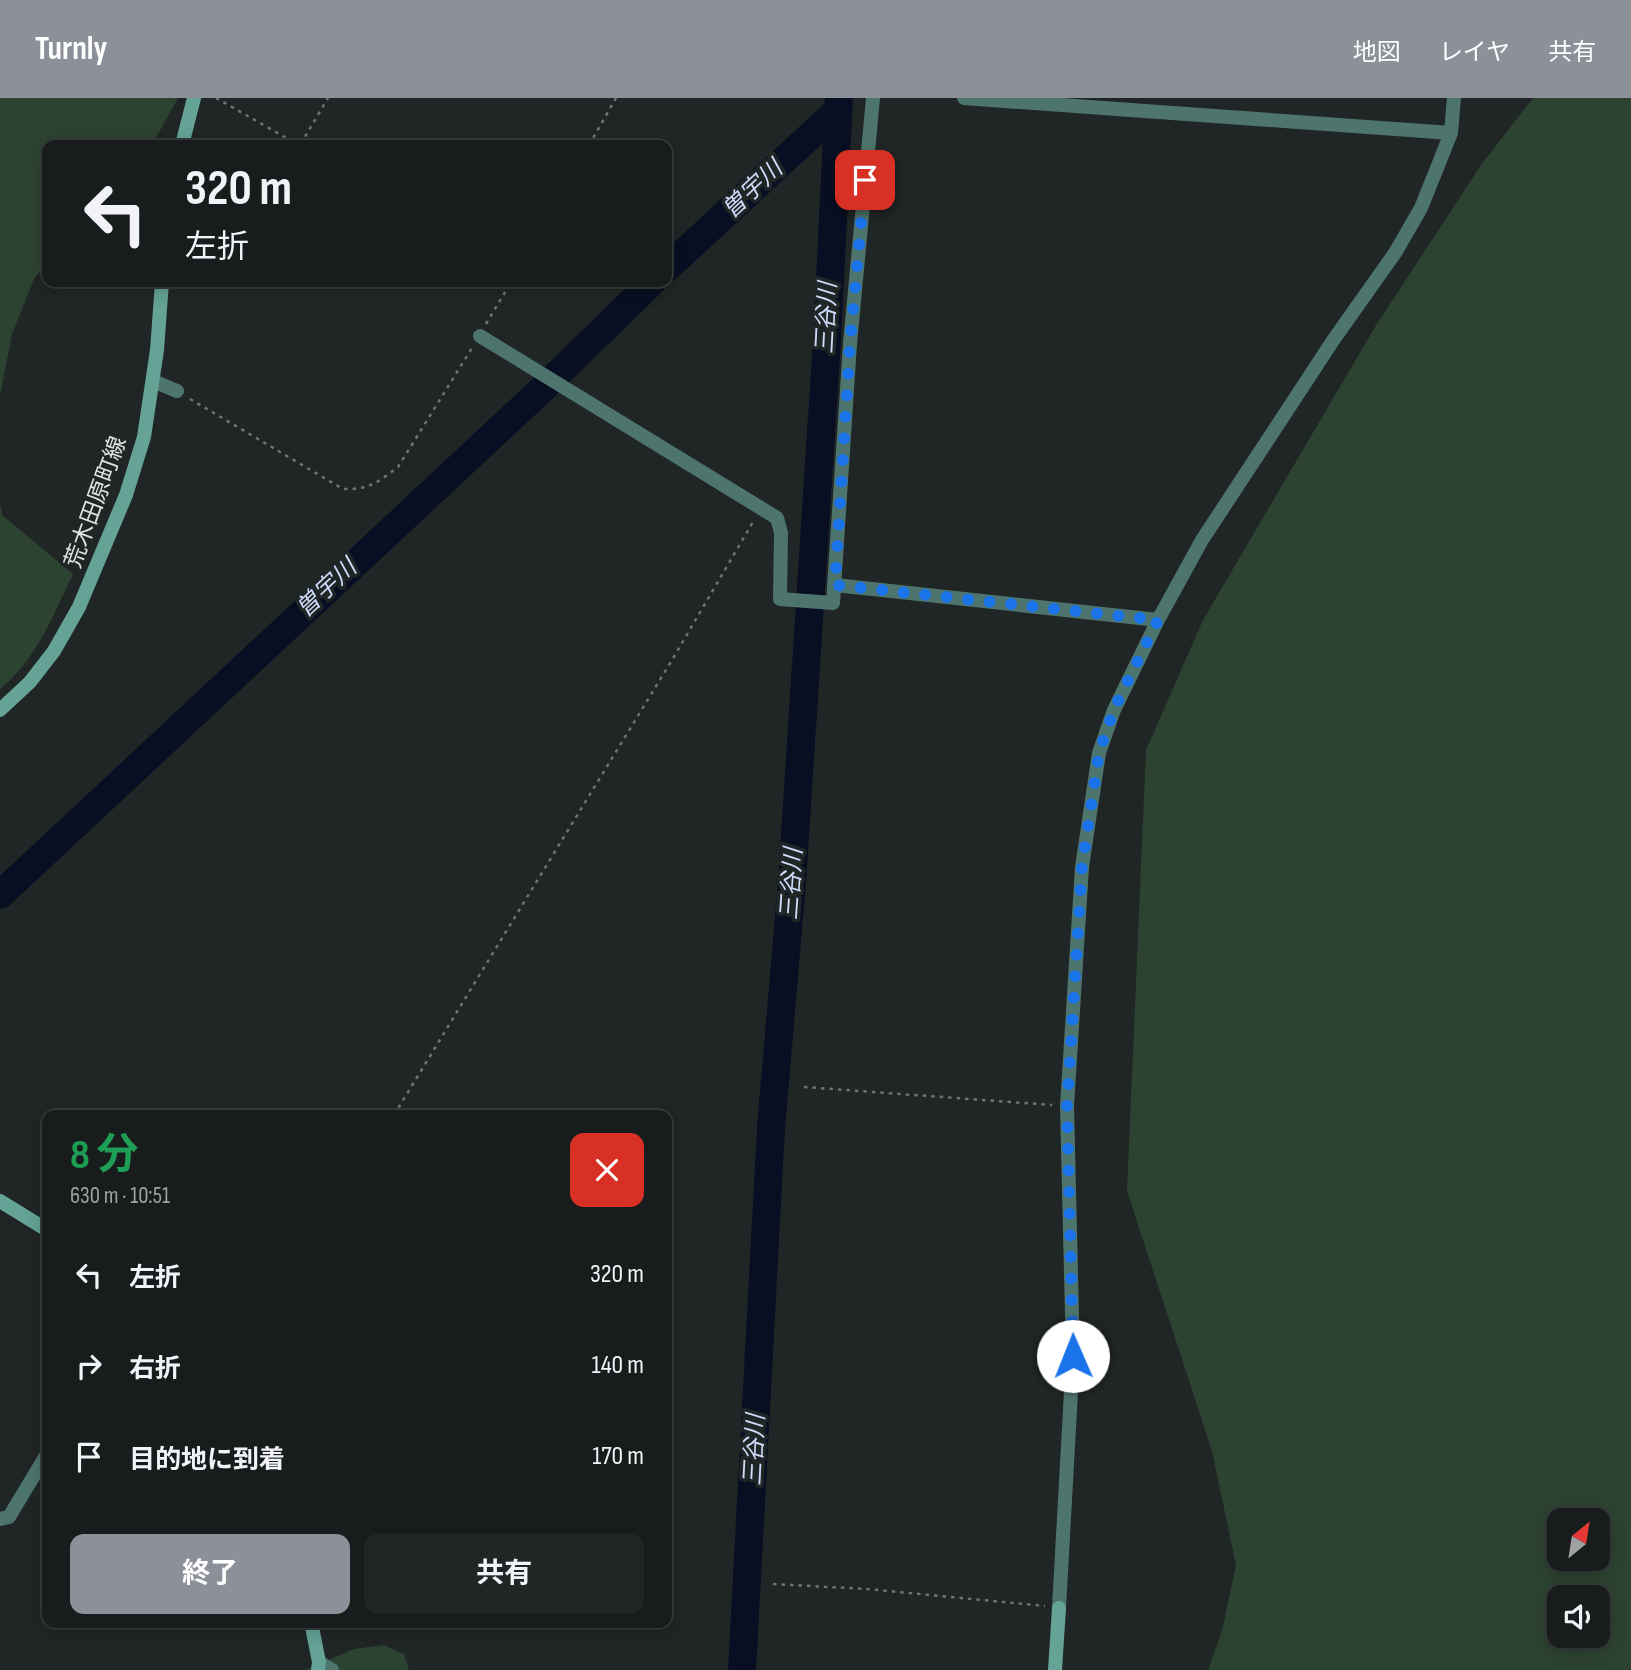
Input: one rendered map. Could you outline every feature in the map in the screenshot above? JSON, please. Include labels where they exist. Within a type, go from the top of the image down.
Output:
[{"type":"main road","points":[[183,140],[194,98]]},
{"type":"main road","name":"荒木田原町線","points":[[0,710],[30,682],[54,651],[79,607],[126,495],[144,437],[153,381],[162,287]]},
{"type":"main road","points":[[0,1201],[42,1227]]},
{"type":"main road","points":[[1055,1670],[1059,1608]]},
{"type":"main road","points":[[313,1628],[323,1667]]},
{"type":"street","points":[[480,336],[777,518],[781,533],[780,599],[833,603],[850,344],[873,98]]},
{"type":"street","points":[[964,98],[1451,133]]},
{"type":"street","points":[[1059,1608],[1073,1356],[1067,1106],[1082,867],[1099,753],[1114,709],[1202,540],[1395,253],[1420,208],[1451,133],[1454,98]]},
{"type":"street","points":[[153,381],[177,391]]},
{"type":"street","points":[[835,585],[1158,620]]},
{"type":"street","points":[[0,1519],[9,1517],[42,1462]]},
{"type":"path","points":[[216,98],[290,140],[303,140],[328,98]]},
{"type":"path","points":[[592,140],[616,98]]},
{"type":"path","points":[[177,391],[343,488],[361,489],[382,479],[398,467],[508,287]]},
{"type":"path","points":[[397,1110],[672,660],[761,508]]},
{"type":"path","points":[[804,1087],[1067,1106]]},
{"type":"path","points":[[773,1584],[867,1589],[1059,1608]]},
{"type":"green space","points":[[0,98],[178,98],[155,140],[42,140],[42,269],[34,279],[12,334],[0,396]]},
{"type":"green space","points":[[1533,98],[1631,98],[1631,1670],[1208,1670],[1222,1631],[1236,1565],[1212,1451],[1127,1191],[1146,750],[1203,620],[1375,327],[1481,165]]},
{"type":"green space","points":[[0,503],[2,515],[73,574],[34,651],[13,678],[0,689]]},
{"type":"green space","points":[[384,1645],[404,1654],[409,1670],[305,1670],[354,1649]]},
{"type":"waterway","name":"三谷川","points":[[742,1670],[771,1128],[792,882],[827,340],[839,98]]},
{"type":"waterway","name":"曽宇川","points":[[672,263],[837,111]]},
{"type":"waterway","name":"曽宇川","points":[[0,895],[537,394],[647,287]]},
{"type":"route","points":[[865,180],[850,344],[835,585],[1158,620],[1114,709],[1099,753],[1082,867],[1067,1106],[1073,1356]]}]
